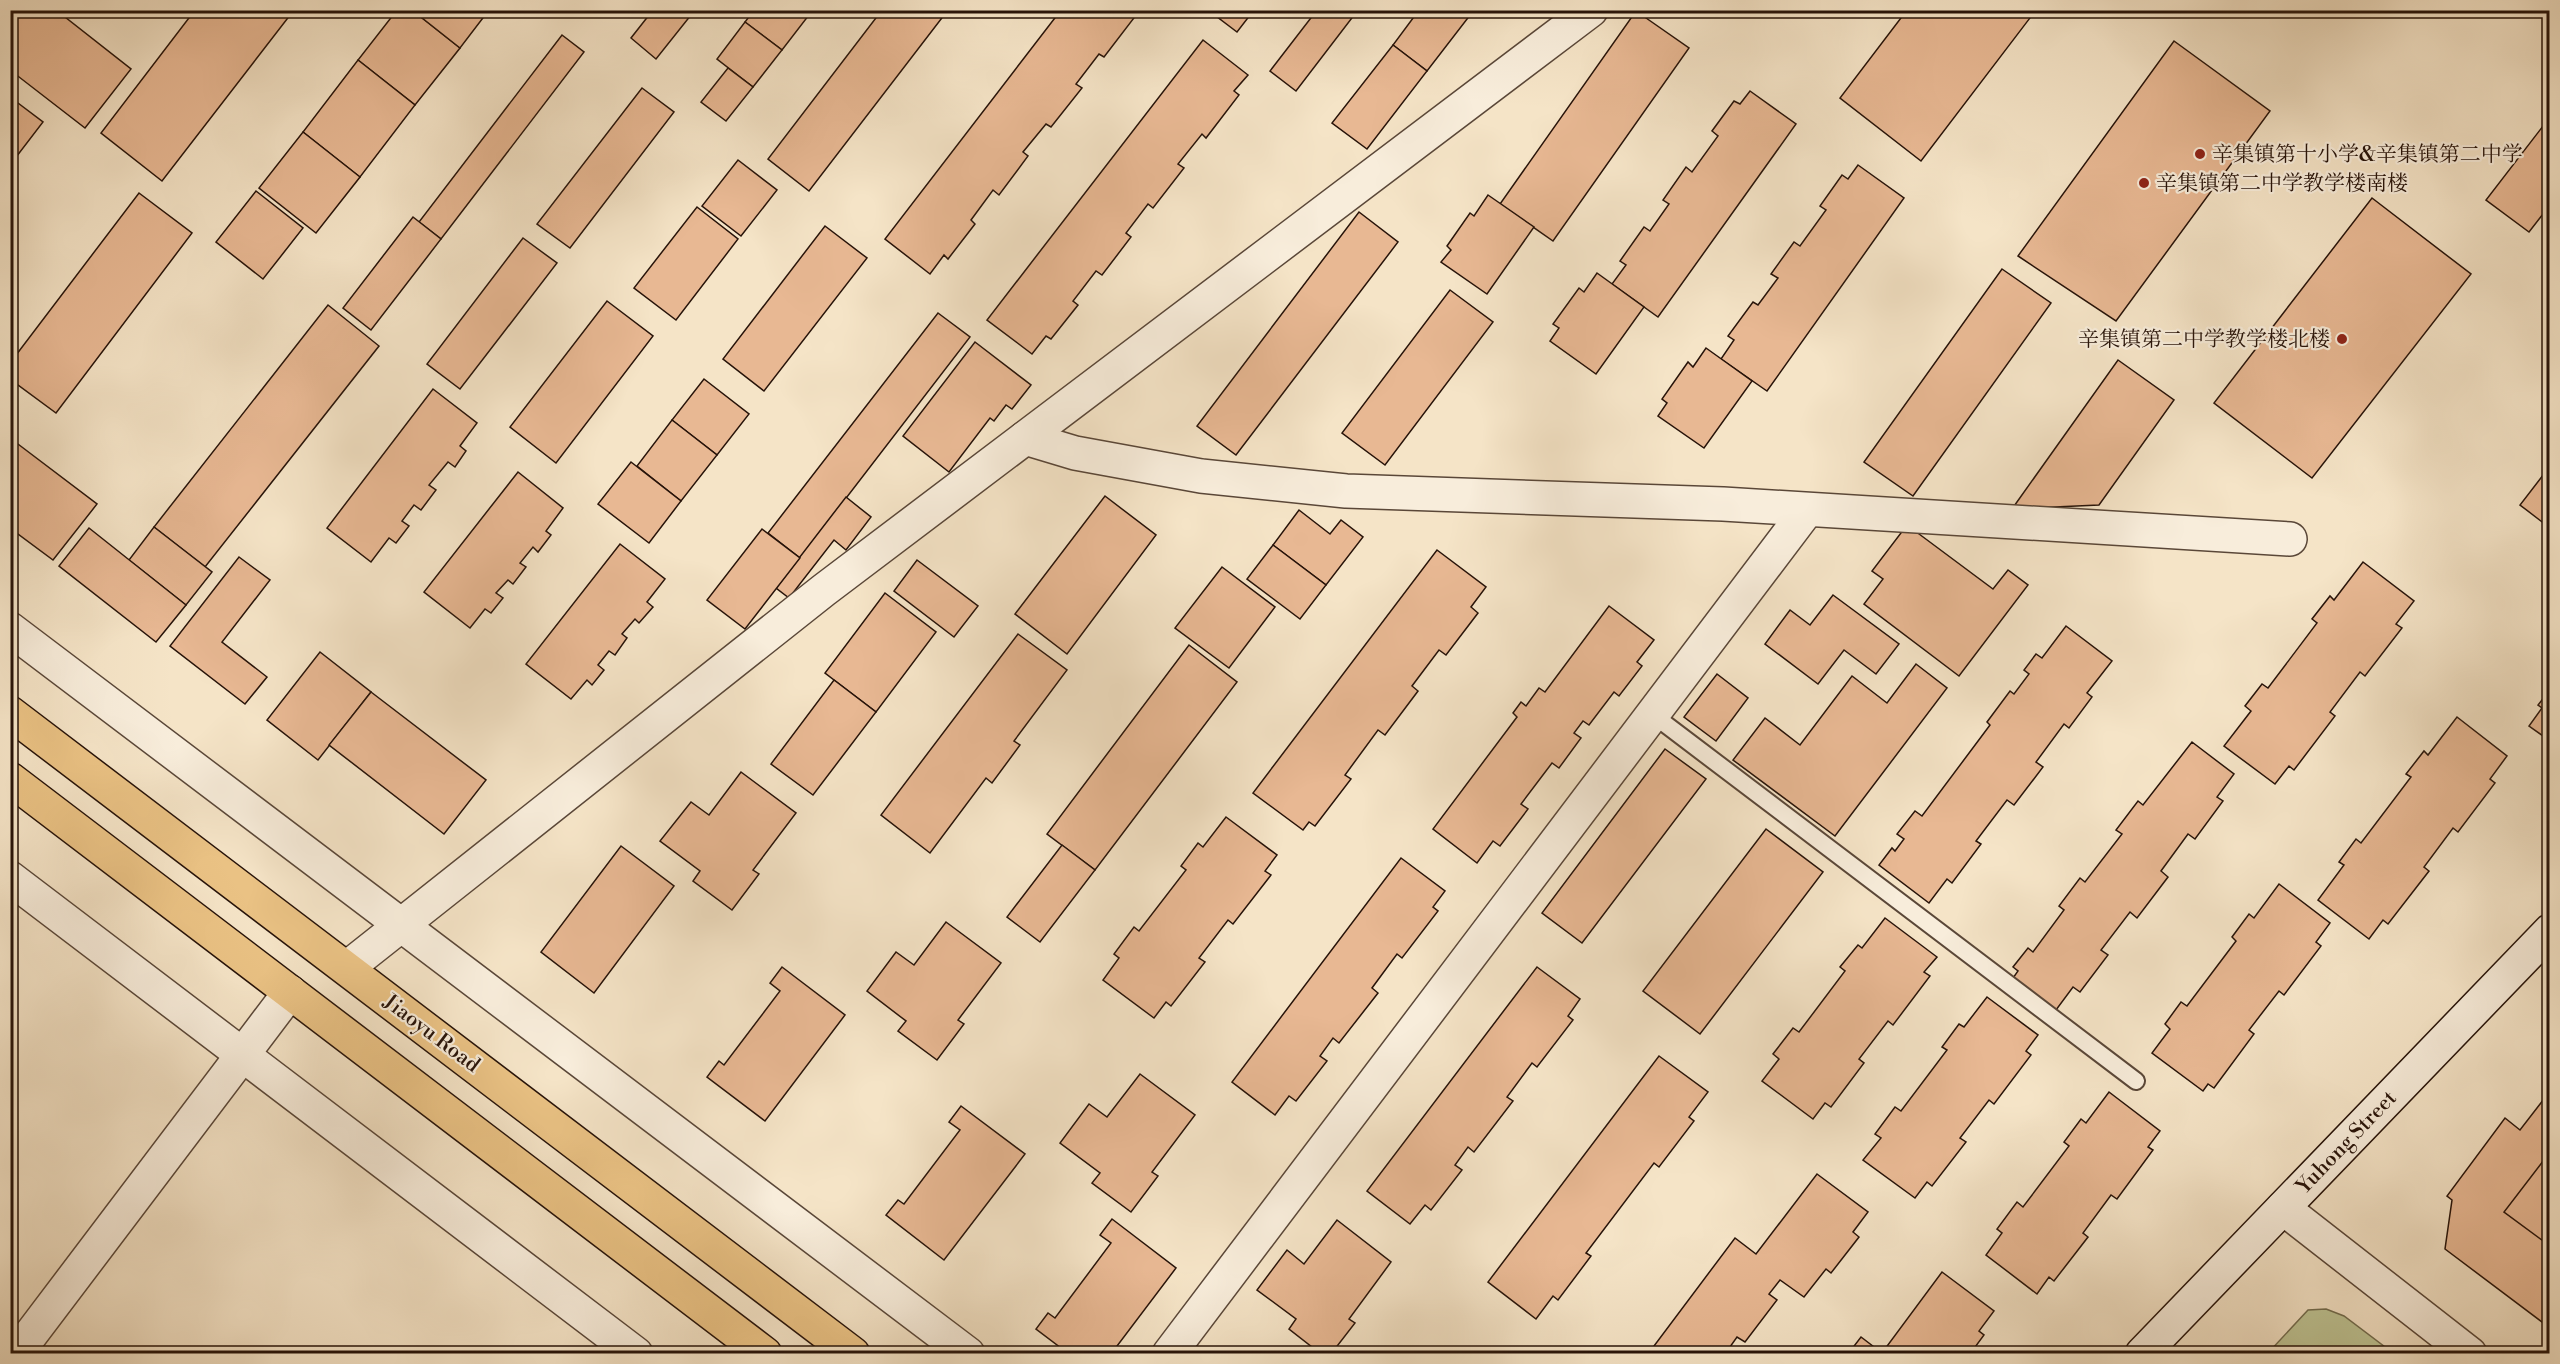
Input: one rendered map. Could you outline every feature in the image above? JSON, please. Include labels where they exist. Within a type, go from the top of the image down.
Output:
[{"type":"main road","name":"Jiaoyu Road","points":[[10,712],[853,1353]]},
{"type":"main road","points":[[10,779],[765,1353]]},
{"type":"street","points":[[347,969],[824,590],[1582,13]]},
{"type":"street","points":[[1025,438],[1075,453],[1201,476],[1346,491],[1723,504],[2290,540]]},
{"type":"street","points":[[1169,1353],[1807,510]]},
{"type":"street","points":[[10,629],[968,1353]]},
{"type":"street","points":[[10,878],[636,1353]]},
{"type":"street","name":"Yuhong Street","points":[[2142,1353],[2550,931]]},
{"type":"street","points":[[16,1353],[290,992]]},
{"type":"street","points":[[2283,1208],[2470,1353]]},
{"type":"lane","points":[[1652,714],[2136,1081]]},
{"type":"green space","points":[[2326,1309],[2344,1316],[2393,1353],[2268,1353],[2308,1310]]},
{"type":"building","points":[[10,10],[56,10],[131,69],[85,128],[10,70]]},
{"type":"building","points":[[195,10],[294,10],[162,181],[101,133]]},
{"type":"building","points":[[397,10],[412,10],[460,48],[415,105],[358,60]]},
{"type":"building","points":[[412,10],[489,10],[460,48]]},
{"type":"building","points":[[653,10],[695,10],[656,59],[631,38]]},
{"type":"building","points":[[754,10],[802,10],[809,15],[782,50],[745,22]]},
{"type":"building","points":[[882,10],[948,10],[809,191],[768,159]]},
{"type":"building","points":[[1061,10],[1132,10],[1137,14],[1104,57],[1099,54],[1076,84],[1082,88],[1051,127],[1046,124],[1023,152],[1028,156],[999,195],[993,190],[971,220],[975,224],[948,259],[944,255],[930,274],[885,239]]},
{"type":"building","points":[[1214,10],[1254,10],[1237,32],[1212,13]]},
{"type":"building","points":[[1317,10],[1358,10],[1296,91],[1270,71]]},
{"type":"building","points":[[1419,10],[1474,10],[1427,71],[1393,45]]},
{"type":"building","points":[[1907,10],[2036,10],[1921,161],[1840,98]]},
{"type":"building","points":[[1636,11],[1689,48],[1553,241],[1500,204]]},
{"type":"building","points":[[745,22],[782,50],[753,87],[717,59]]},
{"type":"building","points":[[562,35],[584,52],[441,239],[419,222]]},
{"type":"building","points":[[1203,40],[1248,75],[1234,91],[1239,95],[1206,138],[1202,134],[1178,164],[1184,168],[1153,208],[1148,204],[1126,233],[1131,237],[1102,275],[1096,271],[1073,301],[1078,305],[1051,339],[1046,336],[1032,354],[987,320]]},
{"type":"building","name":"辛集镇第二中学教学楼南楼","points":[[2174,41],[2270,111],[2116,321],[2018,256]]},
{"type":"building","points":[[1393,45],[1427,71],[1367,149],[1332,123]]},
{"type":"building","points":[[358,60],[415,105],[360,177],[303,132]]},
{"type":"building","points":[[728,68],[753,87],[726,121],[701,102]]},
{"type":"building","points":[[642,88],[674,112],[570,248],[537,224]]},
{"type":"building","points":[[1750,91],[1796,124],[1658,317],[1612,284],[1626,265],[1620,261],[1644,227],[1650,231],[1669,204],[1663,200],[1686,167],[1692,172],[1718,136],[1712,131],[1734,101],[1740,104]]},
{"type":"building","points":[[10,97],[43,122],[10,165]]},
{"type":"building","points":[[2550,117],[2550,205],[2529,232],[2486,200]]},
{"type":"building","points":[[303,132],[360,177],[316,233],[259,188]]},
{"type":"building","points":[[738,160],[777,190],[741,236],[702,206]]},
{"type":"building","points":[[1858,165],[1904,198],[1767,391],[1721,359],[1734,340],[1728,336],[1753,302],[1758,305],[1778,278],[1771,274],[1794,242],[1800,246],[1826,210],[1820,206],[1842,175],[1848,179]]},
{"type":"building","points":[[256,191],[303,228],[263,279],[216,242]]},
{"type":"building","points":[[139,193],[192,233],[56,413],[10,379],[10,363]]},
{"type":"building","points":[[1488,195],[1534,227],[1487,294],[1441,262],[1451,250],[1447,246],[1470,213],[1474,216]]},
{"type":"building","name":"辛集镇第二中学教学楼北楼","points":[[2372,198],[2471,274],[2312,478],[2214,403]]},
{"type":"building","points":[[697,207],[738,239],[676,320],[634,288]]},
{"type":"building","points":[[1359,212],[1398,242],[1236,455],[1197,426]]},
{"type":"building","points":[[413,217],[441,239],[371,330],[343,308]]},
{"type":"building","points":[[825,226],[867,258],[764,391],[723,359]]},
{"type":"building","points":[[523,238],[557,263],[460,389],[427,364]]},
{"type":"building","points":[[2002,269],[2051,303],[1913,496],[1864,462]]},
{"type":"building","points":[[1597,273],[1644,307],[1596,374],[1550,341],[1559,328],[1553,324],[1579,288],[1584,292]]},
{"type":"building","points":[[1450,290],[1493,322],[1385,465],[1342,433]]},
{"type":"building","points":[[607,301],[653,336],[556,463],[510,427]]},
{"type":"building","points":[[328,305],[379,346],[205,567],[154,527]]},
{"type":"building","points":[[938,313],[970,337],[800,558],[768,533]]},
{"type":"building","points":[[975,342],[1031,385],[1012,409],[1006,405],[994,421],[990,418],[949,472],[903,436]]},
{"type":"building","points":[[1706,348],[1752,381],[1704,448],[1658,416],[1667,403],[1662,399],[1688,362],[1693,367]]},
{"type":"building","points":[[2118,360],[2174,400],[2099,505],[2012,509]]},
{"type":"building","points":[[704,379],[749,414],[717,455],[672,420]]},
{"type":"building","points":[[433,389],[477,423],[460,446],[466,451],[455,467],[448,462],[429,485],[436,490],[421,510],[414,505],[402,521],[409,526],[396,543],[389,538],[371,562],[327,528]]},
{"type":"building","points":[[672,420],[717,455],[681,501],[637,466]]},
{"type":"building","points":[[10,438],[97,504],[53,560],[10,528]]},
{"type":"building","points":[[631,462],[681,501],[649,543],[598,504]]},
{"type":"building","points":[[2550,466],[2550,528],[2520,505]]},
{"type":"building","points":[[518,472],[563,508],[546,531],[551,535],[538,552],[533,547],[520,563],[526,567],[513,584],[508,580],[496,593],[503,598],[491,613],[485,609],[470,628],[424,592]]},
{"type":"building","points":[[1105,496],[1156,535],[1067,654],[1015,614]]},
{"type":"building","points":[[846,497],[871,517],[846,550],[834,540],[789,598],[776,588]]},
{"type":"building","points":[[1299,510],[1330,534],[1341,520],[1363,537],[1326,585],[1273,545]]},
{"type":"building","points":[[1907,525],[1993,589],[2008,570],[2028,585],[1959,676],[1864,604],[1883,579],[1872,571]]},
{"type":"building","points":[[154,527],[212,572],[186,605],[129,560]]},
{"type":"building","points":[[89,528],[186,605],[156,642],[59,566]]},
{"type":"building","points":[[762,529],[800,558],[745,629],[707,600]]},
{"type":"building","points":[[620,544],[665,579],[647,602],[653,607],[639,623],[635,619],[622,634],[627,638],[615,655],[609,651],[598,665],[604,670],[592,685],[587,680],[571,699],[526,664]]},
{"type":"building","points":[[1273,545],[1326,585],[1300,619],[1247,579]]},
{"type":"building","points":[[1437,550],[1486,587],[1471,607],[1478,613],[1446,655],[1439,650],[1412,686],[1418,691],[1385,735],[1378,730],[1345,775],[1351,779],[1315,826],[1309,822],[1303,830],[1253,793]]},
{"type":"building","points":[[239,557],[270,580],[222,642],[267,677],[245,704],[170,646]]},
{"type":"building","points":[[917,560],[978,606],[954,637],[894,591]]},
{"type":"building","points":[[2363,562],[2414,601],[2396,624],[2402,628],[2365,676],[2360,672],[2330,712],[2335,716],[2294,770],[2289,766],[2275,784],[2224,746],[2251,711],[2245,706],[2262,684],[2268,688],[2317,623],[2312,619],[2330,596],[2334,600]]},
{"type":"building","points":[[1222,567],[1275,607],[1229,668],[1175,628]]},
{"type":"building","points":[[885,593],[936,632],[876,712],[825,673]]},
{"type":"building","points":[[1833,595],[1899,644],[1876,674],[1844,650],[1818,684],[1765,644],[1790,610],[1810,625]]},
{"type":"building","points":[[1609,606],[1654,640],[1637,662],[1642,666],[1619,696],[1614,692],[1589,725],[1583,721],[1574,733],[1581,738],[1559,768],[1552,763],[1521,804],[1528,809],[1500,846],[1493,841],[1477,863],[1433,829],[1517,717],[1513,713],[1521,702],[1526,706],[1539,688],[1545,692]]},
{"type":"building","points":[[2066,626],[2112,661],[2087,693],[2092,697],[2069,728],[2064,724],[2036,762],[2043,767],[2014,805],[2007,800],[1976,841],[1981,844],[1952,883],[1947,879],[1929,903],[1879,865],[1892,848],[1895,851],[1904,839],[1897,834],[1915,811],[1922,816],[1990,725],[1987,722],[2010,691],[2014,694],[2029,674],[2024,670],[2036,654],[2042,658]]},
{"type":"building","points":[[1018,634],[1067,670],[1014,741],[1020,745],[992,783],[986,778],[930,853],[881,815]]},
{"type":"building","points":[[1189,645],[1237,682],[1095,870],[1047,834]]},
{"type":"building","points":[[320,652],[371,692],[318,760],[267,720]]},
{"type":"building","points":[[1916,664],[1947,688],[1835,836],[1733,760],[1765,718],[1800,745],[1852,676],[1887,703]]},
{"type":"building","points":[[1717,674],[1748,698],[1716,741],[1684,717]]},
{"type":"building","points":[[834,680],[876,712],[813,795],[771,764]]},
{"type":"building","points":[[2550,690],[2550,741],[2529,726],[2542,708],[2538,705]]},
{"type":"building","points":[[371,692],[486,780],[444,834],[329,745]]},
{"type":"building","points":[[2457,717],[2507,756],[2490,779],[2495,783],[2458,832],[2453,828],[2424,867],[2429,871],[2388,924],[2383,920],[2369,939],[2318,900],[2344,865],[2339,862],[2356,839],[2361,843],[2411,777],[2406,774],[2424,751],[2428,755]]},
{"type":"building","points":[[2192,742],[2234,774],[2217,797],[2223,801],[2195,839],[2188,834],[2161,871],[2168,877],[2137,918],[2130,912],[2101,950],[2108,955],[2080,992],[2073,987],[2056,1010],[2013,978],[2018,971],[2013,967],[2028,948],[2033,952],[2064,910],[2059,906],[2080,878],[2085,882],[2122,834],[2116,830],[2138,801],[2143,805]]},
{"type":"building","points":[[1665,749],[1706,779],[1582,943],[1542,913]]},
{"type":"building","points":[[741,772],[796,813],[753,870],[759,874],[732,910],[693,881],[700,871],[660,841],[691,802],[709,815]]},
{"type":"building","points":[[1226,817],[1277,855],[1265,871],[1271,875],[1233,924],[1228,920],[1199,958],[1205,962],[1171,1006],[1166,1002],[1154,1018],[1103,980],[1119,958],[1114,954],[1134,927],[1139,931],[1186,870],[1181,866],[1198,843],[1203,847]]},
{"type":"building","points":[[1766,829],[1823,872],[1700,1034],[1643,991]]},
{"type":"building","points":[[1062,845],[1095,870],[1040,942],[1007,917]]},
{"type":"building","points":[[621,846],[674,886],[594,993],[541,952]]},
{"type":"building","points":[[1401,858],[1445,891],[1433,907],[1438,911],[1402,958],[1397,954],[1372,988],[1378,993],[1339,1043],[1333,1038],[1320,1056],[1327,1061],[1296,1101],[1289,1096],[1275,1115],[1232,1082]]},
{"type":"building","points":[[2279,884],[2330,923],[2316,942],[2321,946],[2284,995],[2279,991],[2249,1030],[2254,1034],[2214,1088],[2208,1084],[2203,1091],[2152,1053],[2170,1029],[2165,1024],[2181,1002],[2187,1006],[2236,941],[2232,937],[2249,914],[2254,918]]},
{"type":"building","points":[[1885,918],[1937,957],[1924,972],[1930,976],[1893,1025],[1888,1021],[1859,1059],[1864,1063],[1831,1107],[1825,1103],[1813,1119],[1762,1081],[1779,1059],[1773,1054],[1793,1028],[1799,1032],[1845,971],[1840,967],[1858,945],[1862,948]]},
{"type":"building","points":[[946,922],[1001,963],[958,1020],[964,1024],[937,1060],[898,1031],[906,1021],[867,991],[896,952],[914,965]]},
{"type":"building","points":[[782,967],[845,1015],[765,1121],[707,1077],[719,1061],[724,1065],[780,991],[770,983]]},
{"type":"building","points":[[1537,967],[1580,999],[1568,1016],[1573,1020],[1537,1067],[1532,1063],[1507,1097],[1513,1101],[1474,1152],[1468,1147],[1455,1165],[1462,1170],[1431,1210],[1425,1205],[1410,1224],[1367,1191]]},
{"type":"building","points":[[1987,997],[2038,1035],[2026,1051],[2031,1055],[1994,1104],[1989,1100],[1960,1138],[1966,1142],[1932,1186],[1927,1182],[1915,1198],[1863,1160],[1881,1138],[1875,1134],[1895,1107],[1901,1111],[1947,1050],[1942,1047],[1959,1024],[1964,1027]]},
{"type":"building","points":[[1659,1056],[1708,1092],[1689,1117],[1694,1121],[1659,1167],[1654,1163],[1586,1253],[1591,1256],[1558,1300],[1553,1296],[1536,1319],[1488,1282]]},
{"type":"building","points":[[1140,1074],[1195,1115],[1152,1172],[1158,1176],[1131,1212],[1092,1183],[1100,1173],[1060,1143],[1089,1104],[1107,1117]]},
{"type":"building","points":[[2550,1091],[2550,1328],[2445,1249],[2452,1200],[2447,1196],[2505,1118],[2520,1130]]},
{"type":"building","points":[[2109,1092],[2160,1131],[2148,1147],[2153,1150],[2117,1199],[2111,1195],[2083,1233],[2088,1237],[2054,1281],[2049,1277],[2037,1294],[1986,1255],[2002,1233],[1997,1229],[2017,1202],[2023,1207],[2069,1146],[2064,1142],[2081,1119],[2086,1123]]},
{"type":"building","points":[[961,1106],[1025,1154],[944,1260],[886,1215],[898,1200],[904,1204],[960,1130],[949,1122]]},
{"type":"building","points":[[2550,1152],[2550,1246],[2504,1212]]},
{"type":"building","points":[[1817,1174],[1868,1212],[1853,1232],[1859,1237],[1831,1273],[1826,1269],[1804,1297],[1780,1280],[1769,1294],[1777,1300],[1745,1342],[1737,1337],[1725,1354],[1648,1354],[1735,1238],[1756,1254]]},
{"type":"building","points":[[1112,1219],[1176,1268],[1111,1354],[1069,1354],[1036,1329],[1048,1313],[1055,1318],[1111,1243],[1100,1235]]},
{"type":"building","points":[[1337,1220],[1391,1262],[1349,1319],[1355,1323],[1331,1354],[1321,1354],[1289,1329],[1296,1319],[1257,1290],[1287,1250],[1304,1264]]},
{"type":"building","points":[[1942,1272],[1994,1311],[1979,1331],[1984,1335],[1970,1354],[1848,1354],[1861,1337],[1882,1353]]},
{"type":"place","name":"辛集镇第十小学&辛集镇第二中学","points":[[2200,154]]},
{"type":"place","name":"辛集镇第二中学教学楼南楼","points":[[2144,183]]},
{"type":"place","name":"辛集镇第二中学教学楼北楼","points":[[2342,339]]}]
